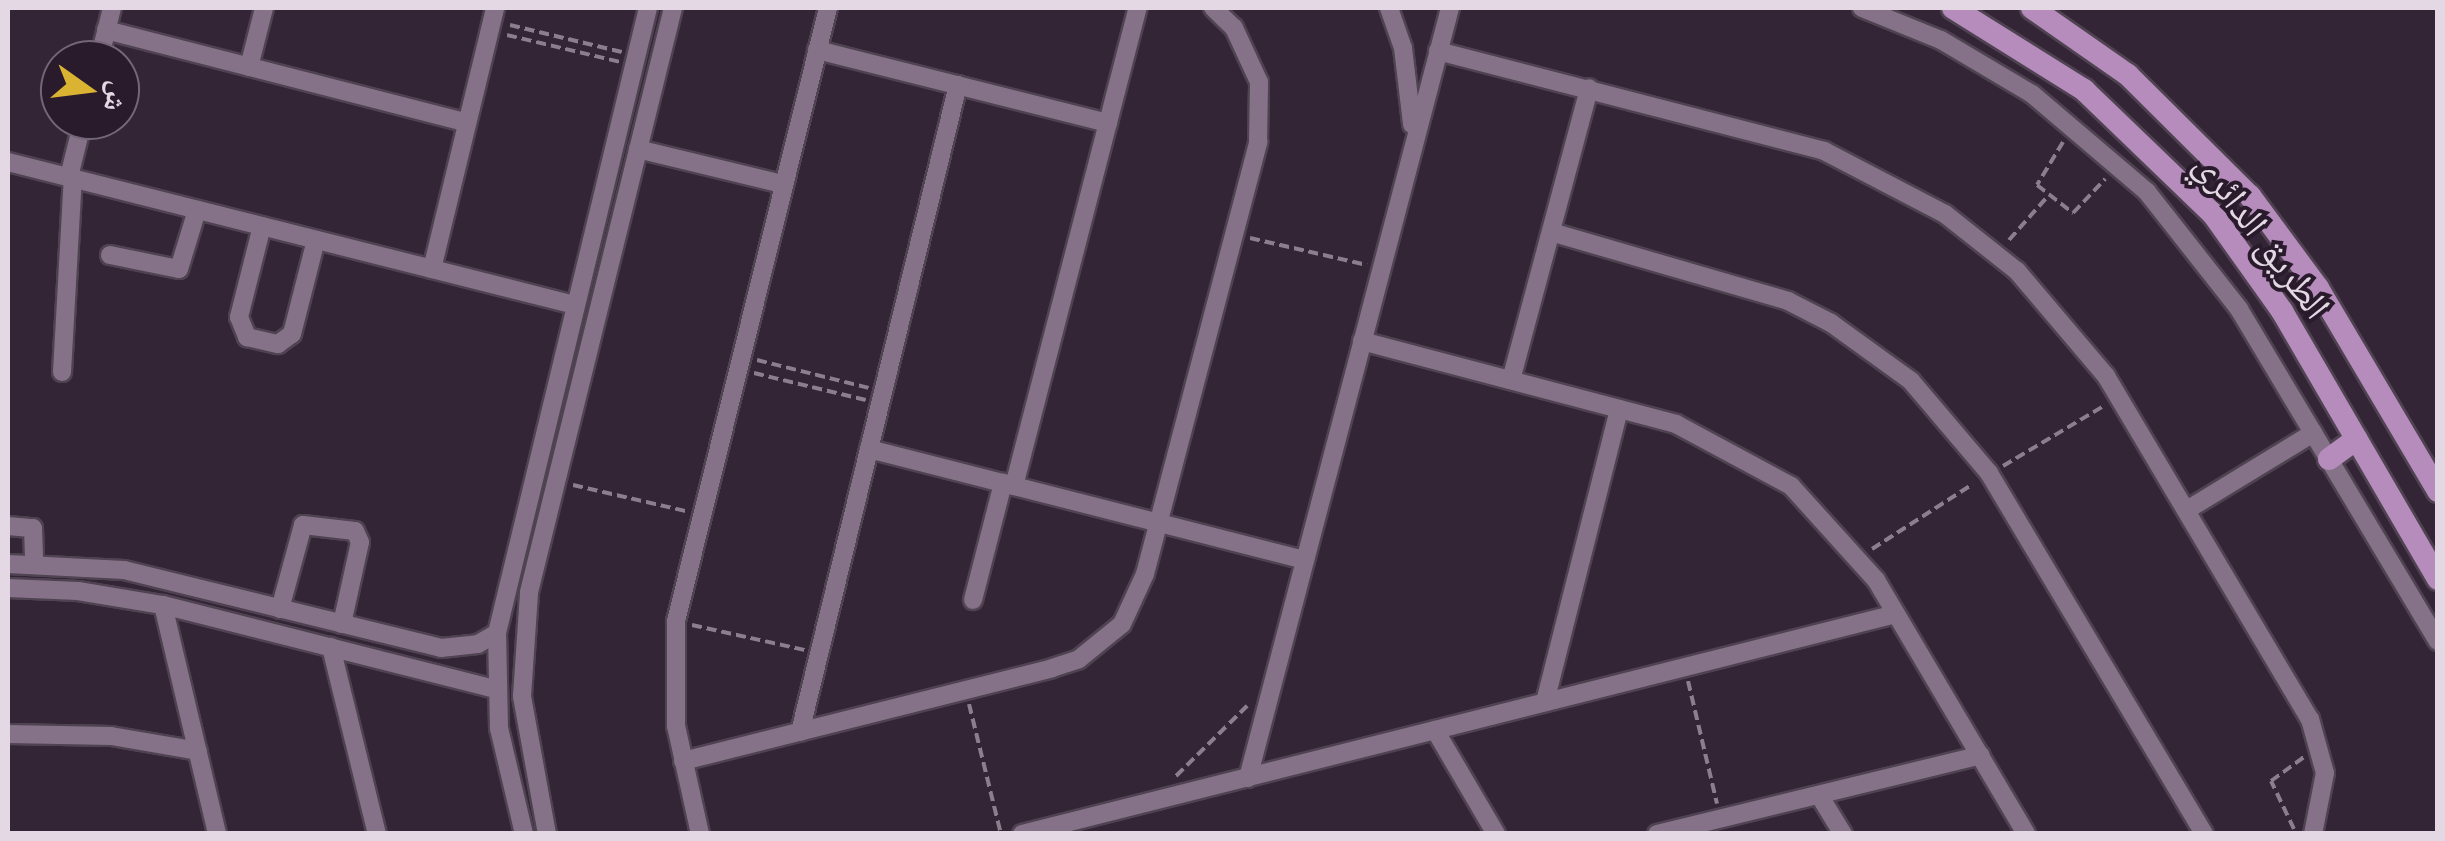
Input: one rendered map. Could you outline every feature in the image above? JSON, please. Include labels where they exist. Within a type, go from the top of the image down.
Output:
[{"type":"main road","name":"الطريق الدائري","points":[[1952,8],[2084,90],[2173,169],[2249,261],[2438,579]]},
{"type":"main road","name":"الطريق الدائري","points":[[2032,8],[2128,75],[2250,196],[2318,288],[2438,491]]},
{"type":"main road","points":[[2328,459],[2357,439]]},
{"type":"street","points":[[103,40],[112,8]]},
{"type":"street","points":[[249,67],[264,8]]},
{"type":"street","points":[[524,834],[496,690],[498,632],[648,8]]},
{"type":"street","points":[[548,834],[524,730],[522,661],[529,592],[673,8]]},
{"type":"street","points":[[700,834],[672,690],[676,621],[828,8]]},
{"type":"street","points":[[974,600],[1009,485],[1138,8]]},
{"type":"street","points":[[683,761],[1052,668],[1102,644],[1136,600],[1258,142],[1261,97],[1250,53],[1214,8]]},
{"type":"street","points":[[1389,8],[1412,98],[1413,149]]},
{"type":"street","points":[[1248,778],[1450,8]]},
{"type":"street","points":[[1862,8],[1988,66],[2075,126],[2118,162],[2211,267],[2438,641]]},
{"type":"street","points":[[432,269],[492,20]]},
{"type":"street","points":[[106,30],[467,122]]},
{"type":"street","points":[[818,50],[1108,123]]},
{"type":"street","points":[[1438,51],[1824,150],[1906,190],[1997,254],[2079,339],[2186,510],[2320,746],[2323,799],[2313,834]]},
{"type":"street","points":[[800,732],[958,85]]},
{"type":"street","points":[[1511,380],[1589,88]]},
{"type":"street","points":[[62,372],[71,178],[79,140]]},
{"type":"street","points":[[638,149],[783,184]]},
{"type":"street","points":[[8,162],[575,305]]},
{"type":"street","points":[[110,255],[178,269],[196,210]]},
{"type":"street","points":[[595,223],[618,229]]},
{"type":"street","points":[[262,226],[239,317],[247,337],[278,344],[292,334],[316,240]]},
{"type":"street","points":[[1550,232],[1788,301],[1832,323],[1911,381],[1990,474],[2204,834]]},
{"type":"street","points":[[1362,341],[1618,408],[1716,440],[1791,486],[1853,548],[2026,834]]},
{"type":"street","points":[[1546,702],[1618,408]]},
{"type":"street","points":[[2186,510],[2313,433]]},
{"type":"street","points":[[869,449],[1305,560]]},
{"type":"street","points":[[280,608],[303,525],[354,531],[360,542],[342,624]]},
{"type":"street","points":[[8,526],[33,528],[34,564]]},
{"type":"street","points":[[8,564],[124,570],[441,648],[478,644],[498,632]]},
{"type":"street","points":[[8,588],[163,605],[496,690]]},
{"type":"street","points":[[163,605],[217,834]]},
{"type":"street","points":[[1022,834],[1896,614]]},
{"type":"street","points":[[332,646],[377,834]]},
{"type":"street","points":[[1436,730],[1496,834]]},
{"type":"street","points":[[8,734],[111,736],[198,752]]},
{"type":"street","points":[[1665,833],[1980,755]]},
{"type":"street","points":[[1819,794],[1842,834]]},
{"type":"path","points":[[492,20],[635,61]]},
{"type":"path","points":[[492,20],[635,61]]},
{"type":"path","points":[[2075,126],[2036,179],[2048,195],[2076,212],[2118,162]]},
{"type":"path","points":[[1997,254],[2048,195]]},
{"type":"path","points":[[1234,234],[1381,269]]},
{"type":"path","points":[[739,362],[882,397]]},
{"type":"path","points":[[739,362],[882,397]]},
{"type":"path","points":[[556,481],[700,514]]},
{"type":"path","points":[[676,621],[819,654]]},
{"type":"path","points":[[1684,667],[1720,818]]},
{"type":"path","points":[[966,690],[1001,834]]},
{"type":"path","points":[[1164,785],[1198,758],[1257,693]]},
{"type":"path","points":[[2297,834],[2271,781],[2320,746]]}]
